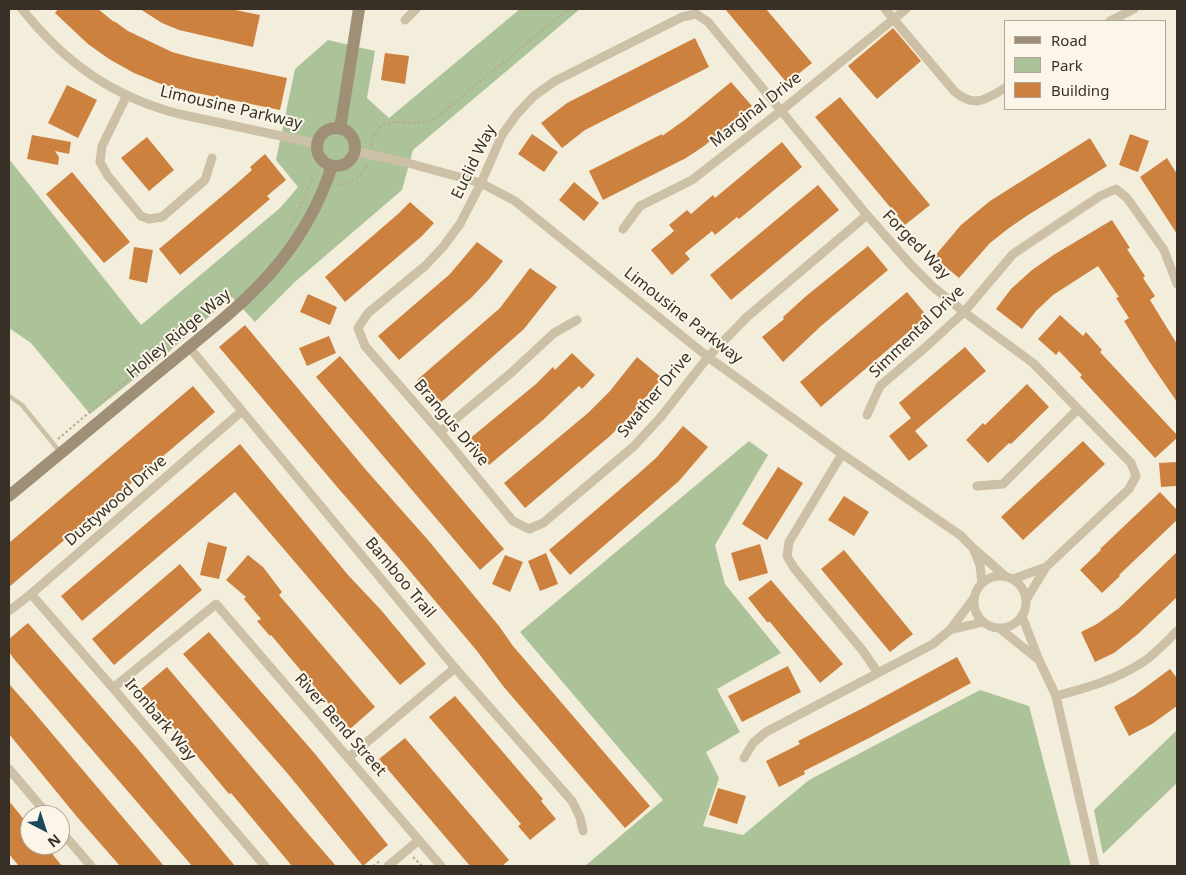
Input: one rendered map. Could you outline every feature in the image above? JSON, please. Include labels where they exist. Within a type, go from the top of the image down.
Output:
[{"type":"street","name":"Limousine Parkway","points":[[22,9],[46,37],[67,57],[99,80],[127,95],[158,108],[179,114],[318,144]]},
{"type":"street","points":[[340,129],[360,9]]},
{"type":"street","points":[[405,20],[416,9]]},
{"type":"street","points":[[886,9],[955,92],[963,99],[972,102],[981,101],[1004,89]]},
{"type":"street","name":"Marginal Drive","points":[[623,229],[640,206],[692,180],[906,9]]},
{"type":"street","points":[[1112,20],[1134,9]]},
{"type":"street","name":"Forged Way","points":[[696,14],[708,22],[867,215],[911,265],[932,286],[964,312],[1033,363],[1131,463],[1136,476],[1129,489],[1046,567]]},
{"type":"street","name":"Euclid Way","points":[[358,328],[368,313],[425,266],[443,247],[460,224],[502,135],[517,114],[534,96],[555,81],[682,17],[696,14]]},
{"type":"street","points":[[127,95],[102,146],[100,162],[104,171],[141,216],[150,219],[162,217],[202,183],[207,176],[212,158]]},
{"type":"street","points":[[335,128],[340,129],[354,140],[355,151],[344,165],[332,166],[320,158],[318,144],[322,135],[326,132],[335,128]]},
{"type":"street","name":"Limousine Parkway","points":[[355,151],[481,183],[515,201],[708,356],[842,454],[960,535],[1009,577]]},
{"type":"street","name":"Holley Ridge Way","points":[[9,496],[246,298],[284,258],[312,215],[332,166]]},
{"type":"street","name":"Simmental Drive","points":[[867,414],[880,386],[964,312],[1013,254],[1100,196],[1116,189],[1127,198],[1164,250],[1177,284]]},
{"type":"street","name":"Swather Drive","points":[[529,529],[543,523],[633,447],[660,418],[708,356],[747,318],[867,215]]},
{"type":"street","points":[[440,432],[512,372],[554,333],[577,320]]},
{"type":"street","name":"Brangus Drive","points":[[358,328],[364,346],[440,432],[513,520],[529,529]]},
{"type":"street","name":"Bamboo Trail","points":[[189,347],[455,668],[572,801],[580,817],[583,830]]},
{"type":"street","points":[[977,486],[1003,484],[1078,409]]},
{"type":"street","name":"Dustywood Drive","points":[[9,611],[242,411]]},
{"type":"street","points":[[842,454],[789,542],[787,556],[794,568],[863,651],[878,673]]},
{"type":"street","name":"Limousine Parkway","points":[[973,548],[980,565],[982,583]]},
{"type":"street","points":[[1039,660],[999,628],[983,622],[977,615],[974,607],[974,598],[976,590],[989,578],[997,576],[1009,577],[1046,567]]},
{"type":"street","points":[[1026,600],[1046,567]]},
{"type":"street","points":[[999,628],[1016,622],[1022,616],[1025,608],[1026,600],[1020,584],[1009,577]]},
{"type":"street","name":"Ironbark Way","points":[[31,594],[114,688],[265,866]]},
{"type":"street","points":[[744,758],[753,743],[766,732],[933,644],[950,630],[974,598]]},
{"type":"street","name":"River Bend Street","points":[[114,688],[216,604],[441,866]]},
{"type":"street","points":[[1022,616],[1039,660],[1056,696],[1094,866]]},
{"type":"street","points":[[950,630],[983,622]]},
{"type":"street","points":[[1056,696],[1094,685],[1122,674],[1143,662],[1177,631]]},
{"type":"street","points":[[348,758],[455,668]]},
{"type":"street","points":[[9,769],[40,805]]},
{"type":"street","points":[[388,866],[419,840]]},
{"type":"street","points":[[70,842],[91,866]]},
{"type":"lane","points":[[9,396],[22,405],[61,454]]},
{"type":"green space","points":[[520,9],[580,9],[413,150],[402,190],[296,281],[255,322],[232,297],[165,355],[90,414],[31,343],[9,328],[9,159],[141,325],[280,208],[298,187],[276,160],[295,69],[328,40],[375,51],[367,98],[389,118]]},
{"type":"green space","points":[[749,441],[768,455],[715,545],[725,584],[781,653],[717,689],[740,732],[706,752],[719,778],[703,826],[743,835],[809,780],[980,690],[1029,706],[1071,866],[585,866],[663,800],[520,632]]},
{"type":"green space","points":[[1177,730],[1177,783],[1103,854],[1094,810]]},
{"type":"building","points":[[58,9],[98,9],[128,31],[172,52],[287,78],[280,110],[192,92],[161,84],[134,73],[88,44],[55,13]]},
{"type":"building","points":[[140,9],[235,9],[260,15],[253,47],[179,30],[162,23]]},
{"type":"building","points":[[725,9],[766,9],[812,63],[787,83]]},
{"type":"building","points":[[893,28],[921,61],[877,99],[848,66]]},
{"type":"building","points":[[695,38],[709,67],[585,130],[562,148],[541,123],[567,103]]},
{"type":"building","points":[[385,53],[409,56],[405,84],[381,80]]},
{"type":"building","points":[[731,82],[752,106],[704,146],[686,158],[603,200],[589,171],[662,134],[662,136]]},
{"type":"building","points":[[67,85],[97,100],[78,138],[48,123]]},
{"type":"building","points":[[840,97],[930,205],[905,225],[815,117]]},
{"type":"building","points":[[532,134],[558,152],[544,172],[518,154]]},
{"type":"building","points":[[1130,134],[1149,141],[1138,172],[1119,165]]},
{"type":"building","points":[[32,135],[71,142],[69,154],[55,151],[59,157],[58,165],[27,159]]},
{"type":"building","points":[[147,137],[174,170],[149,191],[121,158]]},
{"type":"building","points":[[1090,138],[1107,166],[1009,228],[990,243],[959,278],[934,257],[961,225],[990,201]]},
{"type":"building","points":[[782,142],[802,167],[739,219],[737,217],[715,235],[712,231],[685,253],[690,259],[672,275],[651,250],[674,231],[669,225],[687,210],[691,214],[713,195],[715,198]]},
{"type":"building","points":[[265,154],[286,180],[267,196],[270,199],[180,275],[159,249],[252,170],[250,167]]},
{"type":"building","points":[[1167,158],[1177,174],[1177,234],[1140,177]]},
{"type":"building","points":[[72,172],[130,242],[104,263],[46,194]]},
{"type":"building","points":[[574,182],[599,203],[584,221],[559,200]]},
{"type":"building","points":[[818,185],[839,210],[731,300],[710,275]]},
{"type":"building","points":[[410,202],[434,223],[422,236],[345,302],[325,277]]},
{"type":"building","points":[[1112,220],[1130,248],[1127,249],[1145,276],[1143,278],[1155,296],[1150,300],[1177,344],[1177,402],[1124,321],[1129,318],[1116,298],[1119,297],[1098,266],[1053,295],[1036,311],[1022,329],[996,309],[1011,289],[1032,270]]},
{"type":"building","points":[[477,242],[503,261],[472,297],[399,360],[378,336],[450,274]]},
{"type":"building","points":[[868,246],[888,270],[821,326],[783,362],[762,337],[784,319],[783,317],[805,297]]},
{"type":"building","points":[[134,247],[153,250],[147,283],[129,279]]},
{"type":"building","points":[[530,268],[557,287],[524,329],[438,405],[417,380],[500,308]]},
{"type":"building","points":[[907,292],[927,316],[821,407],[800,382]]},
{"type":"building","points":[[308,294],[337,307],[330,325],[300,312]]},
{"type":"building","points":[[1060,315],[1083,336],[1086,332],[1102,350],[1100,352],[1177,435],[1177,438],[1155,458],[1080,377],[1082,375],[1059,351],[1056,355],[1038,339]]},
{"type":"building","points":[[245,325],[366,470],[428,540],[499,626],[513,646],[650,806],[625,828],[503,686],[477,651],[219,347]]},
{"type":"building","points":[[329,336],[336,353],[307,366],[299,348]]},
{"type":"building","points":[[965,347],[986,371],[915,431],[928,446],[909,461],[889,436],[911,418],[899,403]]},
{"type":"building","points":[[572,353],[595,375],[582,389],[579,386],[543,420],[489,465],[468,440],[536,384],[553,367],[555,370]]},
{"type":"building","points":[[340,356],[504,549],[480,570],[316,377]]},
{"type":"building","points":[[637,357],[662,378],[630,416],[610,436],[525,508],[504,483],[588,413],[610,391]]},
{"type":"building","points":[[1027,384],[1049,407],[1011,444],[1009,443],[988,463],[966,440],[983,423],[985,425]]},
{"type":"building","points":[[193,386],[215,412],[9,587],[9,543]]},
{"type":"building","points":[[683,426],[708,447],[679,481],[570,575],[549,550],[657,457]]},
{"type":"building","points":[[1083,441],[1105,464],[1023,540],[1001,517]]},
{"type":"building","points":[[240,444],[348,575],[381,610],[426,664],[400,685],[235,492],[82,621],[61,596]]},
{"type":"building","points":[[1177,462],[1177,486],[1161,487],[1159,463]]},
{"type":"building","points":[[778,467],[803,483],[767,540],[742,524]]},
{"type":"building","points":[[1160,492],[1177,510],[1177,520],[1102,593],[1080,570]]},
{"type":"building","points":[[844,496],[869,512],[854,536],[828,520]]},
{"type":"building","points":[[208,542],[227,547],[219,579],[200,575]]},
{"type":"building","points":[[760,544],[768,573],[739,581],[731,553]]},
{"type":"building","points":[[844,550],[913,634],[890,652],[821,569]]},
{"type":"building","points":[[1177,552],[1177,597],[1138,634],[1114,653],[1095,662],[1081,632],[1097,624],[1119,608]]},
{"type":"building","points":[[546,553],[558,584],[540,591],[528,561]]},
{"type":"building","points":[[248,555],[263,567],[282,592],[279,595],[375,707],[350,729],[257,621],[261,619],[244,599],[246,597],[226,580]]},
{"type":"building","points":[[505,555],[523,562],[510,592],[492,584]]},
{"type":"building","points":[[180,564],[202,590],[114,665],[92,639]]},
{"type":"building","points":[[771,580],[843,664],[820,683],[748,598]]},
{"type":"building","points":[[28,623],[137,748],[235,866],[192,866],[14,659],[9,652],[9,639]]},
{"type":"building","points":[[209,632],[316,755],[388,845],[363,866],[288,774],[183,654]]},
{"type":"building","points":[[957,657],[971,683],[804,771],[805,774],[779,787],[766,761],[800,744],[798,741]]},
{"type":"building","points":[[788,666],[801,692],[742,722],[728,696]]},
{"type":"building","points":[[167,667],[336,866],[292,866],[231,793],[229,794],[141,689]]},
{"type":"building","points":[[1170,669],[1177,678],[1177,706],[1152,724],[1129,736],[1114,707],[1135,695]]},
{"type":"building","points":[[9,684],[164,866],[120,866],[9,734]]},
{"type":"building","points":[[455,696],[543,799],[541,801],[556,819],[530,840],[518,826],[521,824],[429,717]]},
{"type":"building","points":[[405,738],[509,860],[502,866],[470,866],[379,759]]},
{"type":"building","points":[[718,788],[746,796],[737,824],[709,815]]},
{"type":"building","points":[[9,801],[20,815],[20,855],[53,855],[62,866],[19,866],[9,854]]}]
